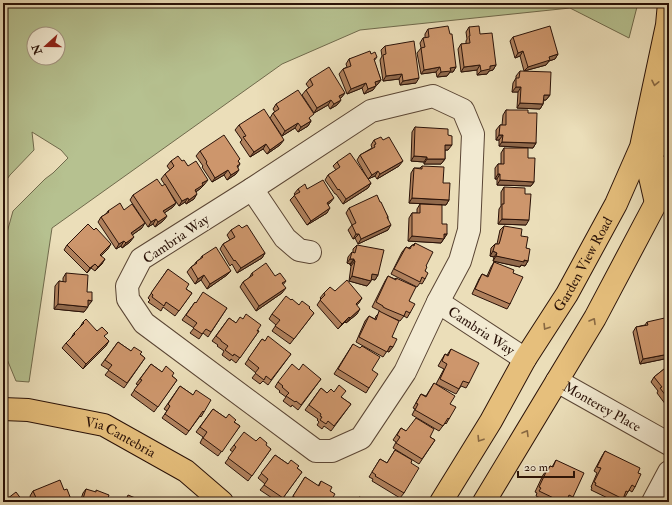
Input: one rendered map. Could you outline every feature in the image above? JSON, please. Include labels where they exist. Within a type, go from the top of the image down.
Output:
[{"type":"main road","name":"Garden View Road","points":[[441,502],[491,421],[525,359],[567,294],[616,204],[641,147],[667,25],[669,3]]},
{"type":"main road","points":[[656,203],[648,168],[669,100]]},
{"type":"main road","points":[[484,502],[595,318],[658,199],[669,166]]},
{"type":"main road","name":"Via Cantebria","points":[[3,409],[28,410],[104,426],[186,471],[222,502]]},
{"type":"street","name":"Cambria Way","points":[[433,96],[463,110],[473,134],[469,230],[460,261],[438,302],[405,372],[361,438],[332,452],[316,451],[144,323],[128,299],[127,286],[141,259],[252,189],[371,111],[433,96]]},
{"type":"street","points":[[252,189],[285,238],[299,250],[310,252]]},
{"type":"street","name":"Cambria Way","points":[[438,302],[525,359]]},
{"type":"street","name":"Monterey Place","points":[[557,381],[669,444]]},
{"type":"street","points":[[653,502],[669,472]]},
{"type":"green space","points":[[3,3],[638,3],[629,38],[570,8],[360,30],[282,64],[52,228],[29,382],[16,381],[4,352],[6,236],[13,211],[68,158],[61,150],[32,132],[34,150],[10,175],[3,185]]},
{"type":"building","points":[[448,26],[450,34],[452,34],[456,67],[450,68],[451,71],[441,72],[440,67],[424,70],[421,48],[425,47],[423,38],[429,37],[428,29]]},
{"type":"building","points":[[479,26],[480,34],[492,33],[496,65],[490,66],[490,69],[481,71],[480,65],[464,67],[461,44],[470,43],[469,27]]},
{"type":"building","points":[[550,26],[558,54],[549,57],[550,60],[528,67],[523,51],[518,53],[513,37]]},
{"type":"building","points":[[414,41],[419,78],[403,81],[402,74],[386,76],[383,55],[386,54],[385,46]]},
{"type":"building","points":[[370,51],[371,54],[375,52],[377,57],[374,59],[381,80],[375,82],[376,86],[368,89],[366,83],[351,89],[343,69],[351,66],[349,59]]},
{"type":"building","points":[[329,67],[345,93],[339,96],[341,100],[334,104],[331,100],[317,108],[306,90],[313,85],[310,79]]},
{"type":"building","points":[[520,71],[551,72],[550,95],[544,95],[543,104],[520,103],[521,87],[516,87],[516,78],[519,78]]},
{"type":"building","points":[[298,90],[314,114],[309,118],[311,121],[301,127],[298,123],[285,131],[273,113],[279,109],[276,104]]},
{"type":"building","points":[[264,109],[284,140],[270,150],[266,144],[254,152],[243,137],[246,136],[239,125]]},
{"type":"building","points":[[506,110],[528,110],[528,113],[537,113],[536,143],[502,142],[503,135],[499,135],[500,125],[506,125]]},
{"type":"building","points":[[415,127],[448,129],[448,135],[452,136],[452,145],[445,145],[445,159],[427,159],[427,157],[414,156]]},
{"type":"building","points":[[224,135],[240,159],[238,161],[240,164],[237,166],[239,170],[231,175],[228,170],[215,178],[200,151]]},
{"type":"building","points":[[381,137],[383,140],[389,137],[403,161],[380,174],[378,171],[372,175],[360,155],[375,147],[374,145],[376,144],[374,140]]},
{"type":"building","points":[[504,148],[528,148],[528,158],[535,158],[534,182],[500,180],[500,174],[498,174],[498,164],[504,164]]},
{"type":"building","points":[[350,153],[371,183],[346,199],[328,175],[340,167],[337,162]]},
{"type":"building","points":[[178,156],[182,161],[184,160],[188,166],[196,161],[208,180],[202,183],[203,185],[195,190],[197,194],[189,200],[188,198],[182,201],[165,174],[174,166],[171,161]]},
{"type":"building","points":[[422,166],[444,167],[443,183],[450,183],[449,200],[412,198],[414,168],[422,169]]},
{"type":"building","points":[[157,179],[162,186],[165,184],[176,203],[163,211],[167,216],[158,222],[156,219],[151,222],[133,195]]},
{"type":"building","points":[[323,180],[334,198],[327,203],[330,208],[311,221],[294,195],[300,192],[298,189],[305,184],[307,189]]},
{"type":"building","points":[[504,187],[525,188],[525,194],[531,194],[529,220],[502,219]]},
{"type":"building","points":[[377,195],[391,225],[361,239],[359,234],[356,234],[352,225],[356,223],[349,208]]},
{"type":"building","points":[[120,203],[124,210],[132,204],[145,223],[131,233],[134,237],[126,243],[124,241],[119,244],[101,217]]},
{"type":"building","points":[[420,204],[442,205],[442,224],[447,224],[447,234],[444,234],[444,239],[412,236],[412,213],[420,213]]},
{"type":"building","points":[[88,224],[94,230],[96,228],[111,244],[100,255],[105,259],[98,267],[95,264],[90,268],[67,245]]},
{"type":"building","points":[[239,225],[242,228],[247,225],[265,253],[241,268],[235,260],[234,261],[223,244],[235,237],[231,230]]},
{"type":"building","points":[[504,226],[522,229],[521,236],[528,237],[526,248],[530,249],[528,261],[524,260],[524,262],[496,256],[497,253],[493,251],[495,244],[499,244]]},
{"type":"building","points":[[415,243],[433,252],[426,266],[425,271],[428,273],[425,279],[422,277],[420,282],[394,269],[406,247],[410,249]]},
{"type":"building","points":[[357,245],[384,250],[378,275],[372,274],[371,281],[352,276],[355,261],[354,259],[350,259],[352,252],[355,253]]},
{"type":"building","points":[[216,247],[231,271],[210,284],[204,275],[198,279],[191,267],[203,257],[202,256]]},
{"type":"building","points":[[494,262],[514,270],[513,273],[523,277],[510,304],[475,289],[482,274],[488,277]]},
{"type":"building","points":[[266,263],[275,276],[280,273],[286,281],[282,283],[286,288],[259,306],[243,282],[253,275],[252,273]]},
{"type":"building","points":[[168,269],[189,284],[186,289],[192,293],[179,311],[166,302],[164,306],[152,297],[153,295],[151,293]]},
{"type":"building","points":[[66,273],[88,275],[87,292],[92,292],[92,301],[88,300],[88,307],[58,304],[59,281],[66,282]]},
{"type":"building","points":[[388,276],[416,287],[409,301],[415,304],[410,313],[406,311],[404,316],[383,307],[376,302]]},
{"type":"building","points":[[347,280],[362,298],[356,304],[360,309],[342,324],[320,300],[330,287],[335,291]]},
{"type":"building","points":[[203,292],[227,308],[211,332],[206,329],[202,334],[193,328],[197,323],[186,315]]},
{"type":"building","points":[[286,296],[299,305],[302,301],[310,307],[309,308],[314,313],[294,339],[275,326],[280,320],[272,314]]},
{"type":"building","points":[[379,311],[399,321],[392,337],[397,339],[393,347],[390,346],[387,352],[359,337],[369,316],[376,320]]},
{"type":"building","points":[[246,314],[261,325],[257,331],[259,331],[240,358],[234,354],[233,356],[225,350],[228,346],[216,336],[229,318],[236,323],[240,317],[243,319]]},
{"type":"building","points":[[669,317],[669,354],[643,359],[636,327],[648,325],[647,322]]},
{"type":"building","points":[[86,319],[97,331],[102,327],[108,333],[104,336],[109,341],[86,364],[66,343]]},
{"type":"building","points":[[268,336],[291,354],[271,380],[266,376],[264,380],[255,373],[259,368],[248,359],[262,339],[265,341]]},
{"type":"building","points":[[118,342],[131,351],[134,347],[142,352],[140,354],[145,358],[127,383],[108,370],[112,365],[105,360]]},
{"type":"building","points":[[353,344],[360,348],[362,346],[380,357],[372,370],[378,374],[369,388],[338,369]]},
{"type":"building","points":[[451,349],[479,363],[469,383],[463,381],[459,389],[440,379],[447,364],[442,361],[445,354],[448,356]]},
{"type":"building","points":[[151,364],[162,372],[166,366],[174,373],[172,376],[177,380],[158,407],[134,390],[142,380],[140,379]]},
{"type":"building","points":[[292,364],[299,370],[303,364],[321,379],[301,405],[286,396],[289,393],[278,382]]},
{"type":"building","points":[[669,365],[669,400],[660,388],[662,387],[654,377]]},
{"type":"building","points":[[434,383],[455,396],[450,404],[456,407],[443,426],[415,410],[418,404],[416,403],[421,394],[426,397]]},
{"type":"building","points":[[339,385],[346,391],[341,397],[351,404],[334,426],[328,421],[326,424],[320,420],[322,417],[320,416],[321,414],[309,405],[321,388],[327,393],[331,389],[334,392]]},
{"type":"building","points":[[180,386],[193,395],[196,390],[211,400],[204,412],[203,411],[189,431],[165,414],[170,406],[168,404]]},
{"type":"building","points":[[213,409],[226,418],[229,414],[236,420],[234,422],[240,426],[222,452],[203,438],[207,432],[200,427]]},
{"type":"building","points":[[416,418],[434,429],[430,437],[435,440],[422,459],[396,443],[400,437],[397,435],[401,428],[406,431]]},
{"type":"building","points":[[244,432],[256,441],[260,437],[271,449],[252,476],[228,458],[236,447],[234,445]]},
{"type":"building","points":[[395,450],[412,460],[411,463],[419,468],[404,493],[375,476],[376,475],[372,472],[380,459],[387,463]]},
{"type":"building","points":[[605,451],[640,468],[638,473],[641,474],[635,487],[632,485],[628,492],[626,491],[623,499],[595,485],[596,483],[594,482],[601,468],[597,467]]},
{"type":"building","points":[[275,455],[288,464],[291,460],[299,466],[297,468],[302,472],[283,498],[264,485],[268,479],[261,473]]},
{"type":"building","points":[[556,460],[584,473],[573,497],[569,495],[567,500],[569,500],[568,502],[562,502],[539,491],[541,488],[539,487],[547,470],[550,466],[553,467]]},
{"type":"building","points":[[305,477],[319,486],[321,481],[332,487],[330,491],[335,494],[330,502],[299,502],[300,501],[293,496]]},
{"type":"building","points":[[60,480],[64,490],[67,489],[72,502],[38,502],[33,491]]},
{"type":"building","points":[[86,489],[96,492],[96,490],[109,495],[107,501],[109,502],[82,502]]},
{"type":"building","points":[[16,492],[22,500],[24,499],[27,502],[3,502]]},
{"type":"building","points":[[128,495],[145,502],[125,502]]},
{"type":"building","points":[[359,497],[366,499],[365,502],[338,502],[339,498],[358,501]]}]
